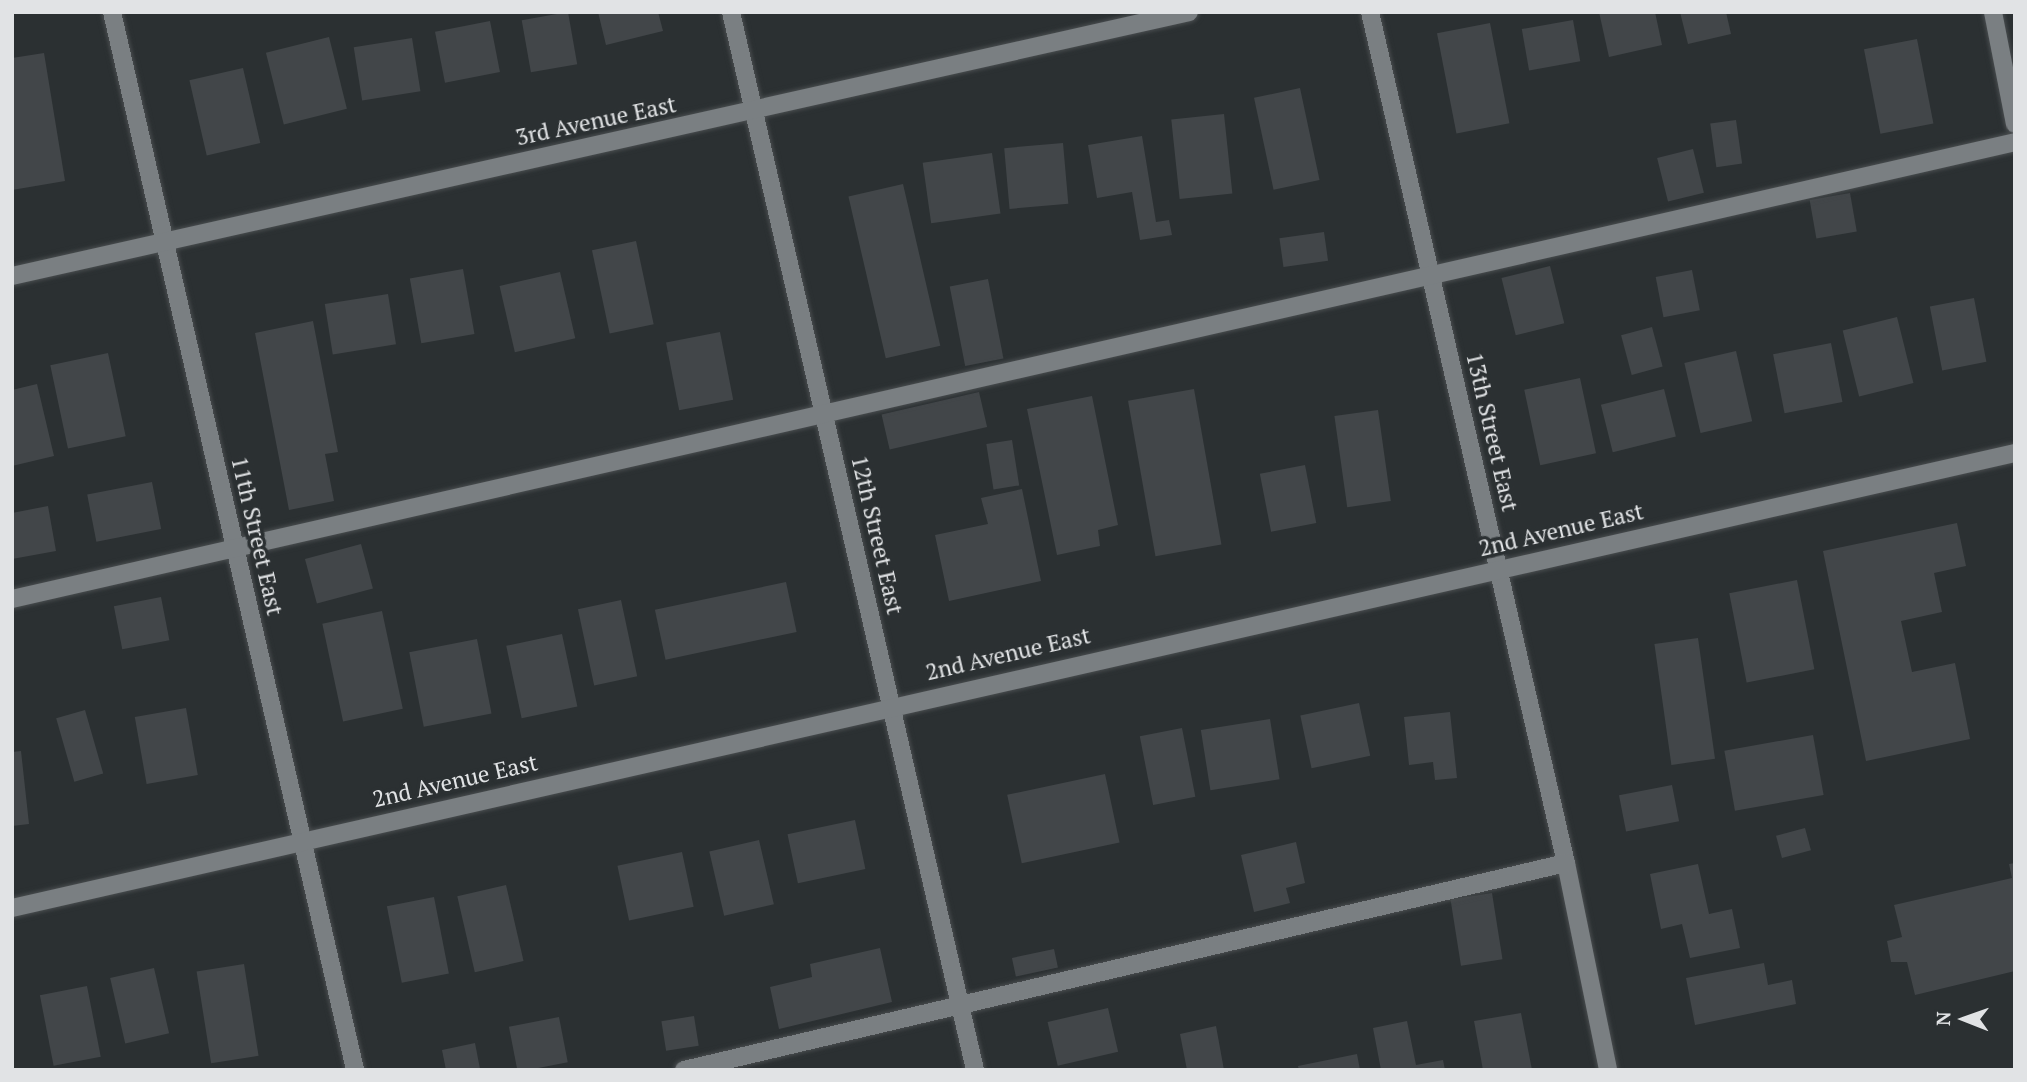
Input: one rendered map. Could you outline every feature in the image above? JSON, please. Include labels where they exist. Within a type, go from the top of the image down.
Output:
[{"type":"street","name":"11th Street East","points":[[112,12],[355,1070]]},
{"type":"street","name":"12th Street East","points":[[731,12],[975,1070]]},
{"type":"street","name":"3rd Avenue East","points":[[12,276],[754,112],[1189,12]]},
{"type":"street","name":"13th Street East","points":[[1370,12],[1566,863],[1608,1070]]},
{"type":"street","points":[[1993,12],[2015,124]]},
{"type":"street","points":[[12,599],[2015,142]]},
{"type":"street","name":"2nd Avenue East","points":[[12,908],[891,705],[2015,453]]},
{"type":"street","points":[[684,1070],[1566,863]]},
{"type":"building","points":[[568,12],[577,64],[531,72],[522,20]]},
{"type":"building","points":[[598,12],[658,12],[663,31],[606,45]]},
{"type":"building","points":[[1599,12],[1655,12],[1662,45],[1609,57]]},
{"type":"building","points":[[1680,12],[1726,12],[1731,34],[1688,44]]},
{"type":"building","points":[[1573,20],[1580,61],[1529,70],[1522,29]]},
{"type":"building","points":[[490,21],[500,72],[445,83],[435,32]]},
{"type":"building","points":[[1490,23],[1509,123],[1456,133],[1437,33]]},
{"type":"building","points":[[329,37],[347,109],[284,125],[266,53]]},
{"type":"building","points":[[412,38],[420,91],[362,101],[354,47]]},
{"type":"building","points":[[1917,39],[1933,123],[1880,134],[1864,49]]},
{"type":"building","points":[[44,53],[65,181],[12,190],[12,58]]},
{"type":"building","points":[[243,68],[260,143],[207,155],[189,80]]},
{"type":"building","points":[[1300,88],[1320,180],[1274,190],[1254,98]]},
{"type":"building","points":[[1224,114],[1232,194],[1180,199],[1171,120]]},
{"type":"building","points":[[1736,120],[1742,164],[1716,167],[1710,124]]},
{"type":"building","points":[[1142,136],[1156,222],[1169,220],[1172,235],[1140,240],[1132,192],[1097,198],[1088,145]]},
{"type":"building","points":[[1063,143],[1068,204],[1010,209],[1004,148]]},
{"type":"building","points":[[1693,149],[1704,193],[1668,202],[1657,158]]},
{"type":"building","points":[[992,153],[1000,213],[931,223],[923,163]]},
{"type":"building","points":[[903,184],[940,346],[886,358],[848,197]]},
{"type":"building","points":[[1850,193],[1857,231],[1816,239],[1810,200]]},
{"type":"building","points":[[1324,232],[1328,261],[1283,267],[1279,238]]},
{"type":"building","points":[[636,241],[654,324],[610,333],[592,250]]},
{"type":"building","points":[[1550,266],[1564,323],[1516,335],[1501,278]]},
{"type":"building","points":[[463,269],[474,334],[421,343],[410,278]]},
{"type":"building","points":[[1692,270],[1700,310],[1664,317],[1656,277]]},
{"type":"building","points":[[560,272],[575,338],[515,352],[500,286]]},
{"type":"building","points":[[988,279],[1003,359],[965,366],[950,286]]},
{"type":"building","points":[[388,294],[396,344],[333,354],[325,304]]},
{"type":"building","points":[[1974,298],[1986,362],[1942,370],[1930,307]]},
{"type":"building","points":[[1897,317],[1913,383],[1859,397],[1843,331]]},
{"type":"building","points":[[313,321],[338,452],[325,454],[334,501],[289,510],[255,333]]},
{"type":"building","points":[[1652,327],[1663,367],[1632,375],[1621,335]]},
{"type":"building","points":[[720,332],[733,400],[679,410],[666,342]]},
{"type":"building","points":[[1831,343],[1842,402],[1785,413],[1773,354]]},
{"type":"building","points":[[1736,351],[1752,421],[1701,433],[1684,363]]},
{"type":"building","points":[[108,353],[126,436],[68,448],[50,365]]},
{"type":"building","points":[[1580,378],[1596,453],[1540,465],[1524,390]]},
{"type":"building","points":[[37,384],[54,456],[12,466],[12,390]]},
{"type":"building","points":[[1194,389],[1221,545],[1155,556],[1128,401]]},
{"type":"building","points":[[1664,389],[1676,437],[1613,452],[1601,405]]},
{"type":"building","points":[[979,392],[987,427],[890,450],[882,414]]},
{"type":"building","points":[[1092,396],[1118,525],[1098,530],[1100,546],[1057,555],[1027,409]]},
{"type":"building","points":[[1378,410],[1391,501],[1347,507],[1334,416]]},
{"type":"building","points":[[1012,440],[1019,485],[994,490],[986,444]]},
{"type":"building","points":[[1305,465],[1316,523],[1271,532],[1260,474]]},
{"type":"building","points":[[152,482],[161,529],[96,542],[87,495]]},
{"type":"building","points":[[1022,489],[1041,581],[949,601],[935,535],[988,524],[981,498]]},
{"type":"building","points":[[48,506],[56,551],[12,559],[12,513]]},
{"type":"building","points":[[1957,523],[1966,566],[1934,573],[1942,612],[1901,621],[1912,672],[1955,663],[1970,739],[1866,761],[1823,551]]},
{"type":"building","points":[[361,544],[373,588],[317,603],[305,559]]},
{"type":"building","points":[[1797,580],[1814,669],[1747,682],[1729,593]]},
{"type":"building","points":[[786,582],[797,632],[666,660],[655,610]]},
{"type":"building","points":[[161,597],[169,640],[122,649],[114,606]]},
{"type":"building","points":[[621,600],[637,676],[594,685],[578,609]]},
{"type":"building","points":[[382,611],[403,709],[343,721],[322,624]]},
{"type":"building","points":[[562,634],[577,706],[522,718],[506,646]]},
{"type":"building","points":[[1698,638],[1715,759],[1671,765],[1654,644]]},
{"type":"building","points":[[477,639],[492,714],[424,727],[409,652]]},
{"type":"building","points":[[1359,703],[1370,756],[1312,768],[1300,715]]},
{"type":"building","points":[[186,708],[198,775],[147,784],[135,717]]},
{"type":"building","points":[[85,710],[103,773],[74,782],[56,718]]},
{"type":"building","points":[[1450,712],[1457,778],[1435,780],[1433,762],[1409,765],[1404,717]]},
{"type":"building","points":[[1270,719],[1280,779],[1210,790],[1201,730]]},
{"type":"building","points":[[1182,728],[1195,797],[1153,805],[1140,736]]},
{"type":"building","points":[[1813,735],[1824,795],[1735,811],[1724,751]]},
{"type":"building","points":[[21,751],[29,824],[12,826],[12,752]]},
{"type":"building","points":[[1105,774],[1120,842],[1022,863],[1007,795]]},
{"type":"building","points":[[1672,785],[1679,821],[1626,832],[1619,795]]},
{"type":"building","points":[[855,820],[865,869],[798,883],[788,834]]},
{"type":"building","points":[[1805,828],[1811,850],[1782,858],[1776,836]]},
{"type":"building","points":[[759,840],[774,904],[724,916],[709,851]]},
{"type":"building","points":[[1296,842],[1305,883],[1286,888],[1290,903],[1254,912],[1241,855]]},
{"type":"building","points":[[682,852],[694,907],[629,920],[617,866]]},
{"type":"building","points":[[2015,863],[2015,971],[1915,995],[1907,962],[1891,962],[1887,941],[1902,937],[1894,905],[2012,878],[2009,864]]},
{"type":"building","points":[[1698,864],[1709,914],[1732,909],[1740,948],[1690,958],[1682,924],[1661,929],[1650,874]]},
{"type":"building","points":[[506,885],[524,961],[475,972],[457,896]]},
{"type":"building","points":[[1492,893],[1502,959],[1461,966],[1451,900]]},
{"type":"building","points":[[434,897],[449,974],[402,983],[387,906]]},
{"type":"building","points":[[880,948],[892,1002],[779,1029],[770,987],[812,977],[810,964]]},
{"type":"building","points":[[1054,949],[1058,968],[1016,977],[1012,958]]},
{"type":"building","points":[[1764,963],[1768,985],[1792,980],[1796,1004],[1695,1025],[1686,978]]},
{"type":"building","points":[[244,964],[259,1056],[211,1063],[197,972]]},
{"type":"building","points":[[154,968],[169,1033],[125,1043],[110,978]]},
{"type":"building","points":[[87,986],[101,1057],[54,1066],[40,995]]},
{"type":"building","points":[[1108,1008],[1118,1052],[1058,1066],[1048,1022]]},
{"type":"building","points":[[1521,1013],[1532,1070],[1483,1070],[1474,1021]]},
{"type":"building","points":[[694,1016],[699,1046],[666,1051],[661,1021]]},
{"type":"building","points":[[559,1017],[568,1062],[517,1070],[509,1027]]},
{"type":"building","points":[[1407,1021],[1416,1065],[1443,1060],[1445,1070],[1381,1070],[1373,1028]]},
{"type":"building","points":[[1216,1026],[1224,1070],[1187,1070],[1180,1034]]},
{"type":"building","points":[[475,1043],[480,1069],[446,1070],[442,1050]]},
{"type":"building","points":[[1357,1054],[1360,1070],[1299,1070],[1298,1066]]}]
